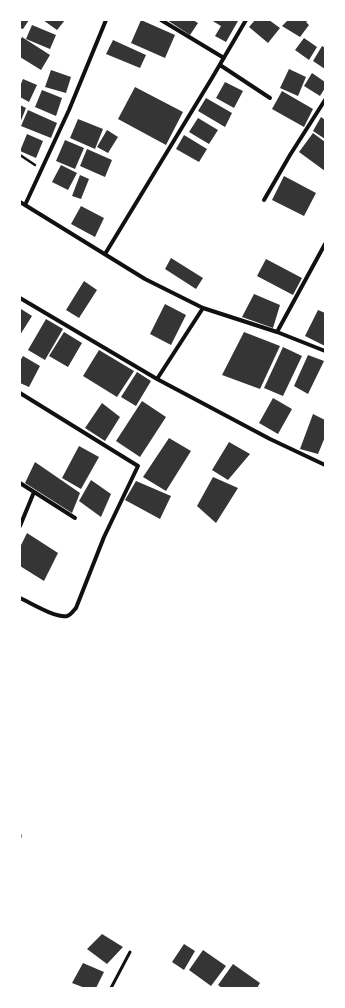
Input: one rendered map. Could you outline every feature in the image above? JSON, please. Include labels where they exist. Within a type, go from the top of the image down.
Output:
[{"type":"street","points":[[25,204],[69,110],[106,20]]},
{"type":"street","points":[[161,20],[224,58]]},
{"type":"street","points":[[105,254],[246,20]]},
{"type":"street","points":[[220,65],[270,98]]},
{"type":"street","points":[[264,200],[290,155],[325,100]]},
{"type":"street","points":[[20,202],[145,279],[202,308],[278,332],[325,351]]},
{"type":"street","points":[[278,332],[325,244]]},
{"type":"street","points":[[20,298],[158,378],[270,439],[325,465]]},
{"type":"street","points":[[158,378],[202,308]]},
{"type":"street","points":[[20,393],[138,466],[104,538],[76,608],[71,614],[66,616],[57,616],[20,598]]},
{"type":"street","points":[[20,484],[75,518]]},
{"type":"street","points":[[20,526],[34,492]]},
{"type":"lane","points":[[111,988],[130,952]]},
{"type":"path","points":[[20,155],[41,168]]},
{"type":"building","points":[[20,20],[29,20],[23,29],[20,28]]},
{"type":"building","points":[[43,20],[65,20],[57,30]]},
{"type":"building","points":[[141,20],[175,35],[165,58],[131,43]]},
{"type":"building","points":[[167,20],[193,20],[198,23],[190,35]]},
{"type":"building","points":[[211,20],[238,21],[226,42],[215,36],[221,26]]},
{"type":"building","points":[[255,20],[269,20],[280,28],[268,43],[249,27]]},
{"type":"building","points":[[288,20],[309,20],[306,22],[309,25],[300,37],[282,26]]},
{"type":"building","points":[[32,25],[56,35],[50,49],[26,39]]},
{"type":"building","points":[[22,37],[50,55],[41,70],[20,57],[20,41]]},
{"type":"building","points":[[304,38],[317,47],[309,60],[295,50]]},
{"type":"building","points":[[113,40],[146,55],[140,68],[106,54]]},
{"type":"building","points":[[322,46],[325,48],[325,69],[313,61]]},
{"type":"building","points":[[289,69],[306,77],[298,96],[280,88]]},
{"type":"building","points":[[51,70],[71,77],[66,93],[45,87]]},
{"type":"building","points":[[312,73],[325,82],[325,88],[320,96],[304,86]]},
{"type":"building","points":[[23,79],[37,85],[29,102],[20,97],[20,86]]},
{"type":"building","points":[[225,82],[243,91],[234,108],[216,98]]},
{"type":"building","points":[[135,87],[183,112],[166,145],[118,119]]},
{"type":"building","points":[[42,90],[62,98],[56,116],[35,107]]},
{"type":"building","points":[[282,91],[313,109],[304,127],[272,109]]},
{"type":"building","points":[[206,98],[232,113],[225,127],[198,111]]},
{"type":"building","points":[[20,105],[26,108],[20,123]]},
{"type":"building","points":[[28,110],[57,123],[51,138],[21,126]]},
{"type":"building","points":[[321,117],[325,120],[325,139],[313,131]]},
{"type":"building","points":[[198,118],[218,130],[209,144],[189,132]]},
{"type":"building","points":[[78,119],[103,129],[95,149],[70,138]]},
{"type":"building","points":[[107,130],[118,137],[108,153],[97,147]]},
{"type":"building","points":[[313,133],[325,142],[325,171],[299,152]]},
{"type":"building","points":[[27,134],[43,141],[36,158],[20,151]]},
{"type":"building","points":[[184,135],[207,149],[199,162],[176,149]]},
{"type":"building","points":[[65,140],[84,148],[75,169],[56,161]]},
{"type":"building","points":[[87,149],[112,160],[105,177],[80,166]]},
{"type":"building","points":[[61,165],[77,173],[68,190],[52,182]]},
{"type":"building","points":[[80,175],[89,179],[81,199],[72,196]]},
{"type":"building","points":[[284,176],[316,193],[304,216],[272,200]]},
{"type":"building","points":[[81,206],[104,218],[95,237],[71,224]]},
{"type":"building","points":[[171,258],[203,278],[196,289],[165,269]]},
{"type":"building","points":[[266,259],[302,278],[293,295],[257,276]]},
{"type":"building","points":[[84,281],[97,290],[79,318],[66,310]]},
{"type":"building","points":[[254,294],[280,305],[273,328],[242,317]]},
{"type":"building","points":[[165,304],[186,315],[171,345],[150,334]]},
{"type":"building","points":[[21,309],[32,316],[20,335],[20,310]]},
{"type":"building","points":[[318,310],[325,313],[325,346],[305,336]]},
{"type":"building","points":[[46,319],[63,329],[45,360],[28,350]]},
{"type":"building","points":[[64,332],[82,343],[68,367],[49,356]]},
{"type":"building","points":[[244,332],[280,346],[260,389],[222,375]]},
{"type":"building","points":[[283,347],[302,356],[283,396],[264,388]]},
{"type":"building","points":[[99,350],[134,371],[117,397],[83,376]]},
{"type":"building","points":[[308,355],[324,361],[308,394],[294,386]]},
{"type":"building","points":[[23,356],[40,366],[29,387],[20,383],[20,361]]},
{"type":"building","points":[[137,372],[151,381],[136,406],[121,397]]},
{"type":"building","points":[[273,398],[292,409],[278,434],[259,423]]},
{"type":"building","points":[[142,401],[166,417],[140,457],[116,441]]},
{"type":"building","points":[[102,403],[120,417],[105,441],[85,428]]},
{"type":"building","points":[[313,414],[325,420],[325,437],[318,454],[300,449]]},
{"type":"building","points":[[169,438],[191,451],[166,491],[143,477]]},
{"type":"building","points":[[229,442],[250,454],[228,480],[212,470]]},
{"type":"building","points":[[79,446],[99,457],[81,489],[62,478]]},
{"type":"building","points":[[35,462],[80,493],[72,513],[25,483]]},
{"type":"building","points":[[213,477],[238,488],[216,523],[197,506]]},
{"type":"building","points":[[91,480],[111,494],[101,517],[79,501]]},
{"type":"building","points":[[136,481],[171,496],[160,519],[125,500]]},
{"type":"building","points":[[27,533],[58,553],[44,581],[20,566],[20,547]]},
{"type":"building","points":[[102,934],[123,947],[107,964],[87,949]]},
{"type":"building","points":[[184,944],[195,951],[184,970],[172,962]]},
{"type":"building","points":[[203,950],[226,966],[211,986],[189,970]]},
{"type":"building","points":[[83,963],[104,972],[96,988],[85,988],[72,983]]},
{"type":"building","points":[[233,964],[260,983],[257,988],[222,988],[218,985]]}]
